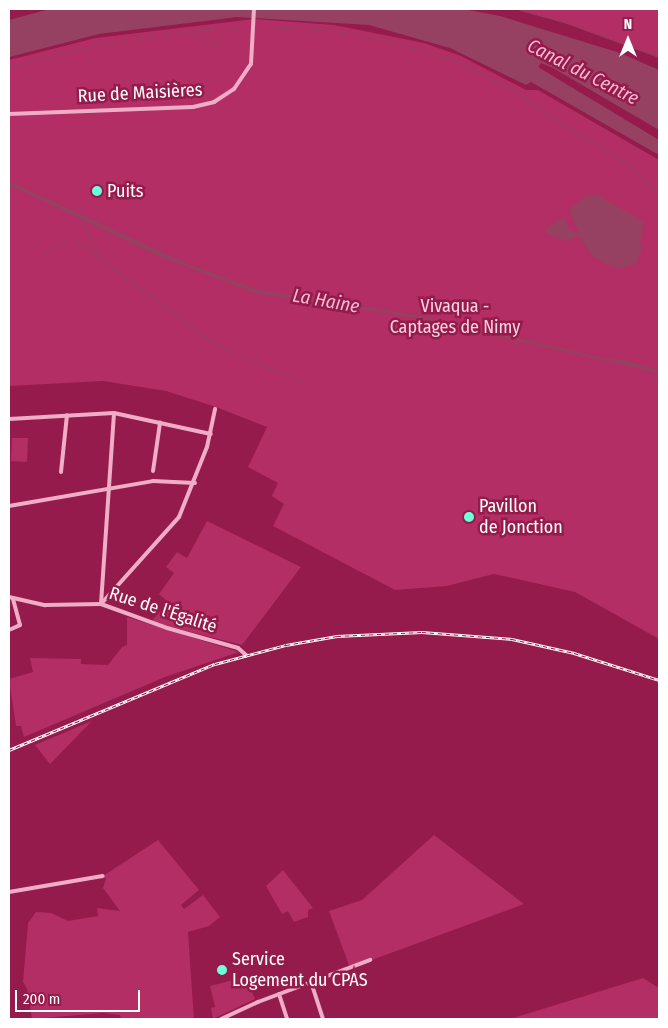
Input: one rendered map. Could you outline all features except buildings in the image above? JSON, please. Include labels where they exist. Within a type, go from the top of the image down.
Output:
[{"type":"street","name":"Rue de Maisières","points":[[9,114],[207,104],[230,93],[243,79],[253,56],[254,9]]},
{"type":"street","points":[[101,604],[179,517],[195,483],[211,434],[215,409]]},
{"type":"street","points":[[9,419],[114,413],[211,434]]},
{"type":"street","points":[[101,604],[114,413]]},
{"type":"street","points":[[61,472],[67,415]]},
{"type":"street","points":[[153,471],[160,423]]},
{"type":"street","points":[[9,506],[108,487],[153,481],[195,483]]},
{"type":"street","points":[[9,630],[20,625],[11,598]]},
{"type":"street","name":"Rue de l'Égalité","points":[[11,598],[45,605],[101,604],[168,628],[238,648],[246,655]]},
{"type":"street","points":[[9,892],[104,876]]},
{"type":"street","points":[[221,1019],[279,994],[370,960]]},
{"type":"street","points":[[311,982],[323,1019]]},
{"type":"street","points":[[279,994],[287,1019]]},
{"type":"green space","points":[[517,9],[659,9],[659,57],[567,23]]},
{"type":"green space","name":"Vivaqua - Captages de Nimy","points":[[254,19],[334,25],[424,43],[461,56],[526,90],[538,90],[659,160],[659,639],[575,592],[494,574],[447,586],[395,590],[273,526],[284,504],[272,496],[278,483],[248,467],[267,427],[216,407],[166,391],[103,381],[9,386],[9,60],[96,38]]},
{"type":"green space","points":[[12,438],[28,438],[27,462],[11,461]]},
{"type":"green space","points":[[207,521],[301,567],[242,645],[151,622],[168,602],[159,594],[174,573],[166,567],[177,552],[187,558]]},
{"type":"green space","points":[[127,617],[239,652],[165,677],[24,737],[21,726],[16,726],[9,679],[33,672],[30,658],[81,659],[81,664],[108,665],[122,647],[127,645]]},
{"type":"green space","points":[[92,721],[50,764],[35,745]]},
{"type":"green space","points":[[434,835],[524,904],[350,968],[329,911],[362,900]]},
{"type":"green space","points":[[158,840],[199,890],[181,905],[184,909],[203,895],[220,917],[209,926],[188,932],[194,1019],[121,1019],[120,1015],[103,1013],[32,1019],[27,989],[23,982],[28,923],[36,912],[51,913],[68,921],[98,916],[97,908],[120,911],[103,888],[106,879],[103,876]]},
{"type":"green space","points":[[283,870],[313,908],[308,910],[308,917],[294,922],[288,911],[282,914],[266,886]]},
{"type":"green space","points":[[241,978],[243,987],[249,986],[255,999],[213,1019],[211,1008],[215,1007],[210,986]]},
{"type":"green space","points":[[643,978],[659,988],[659,1019],[510,1019]]},
{"type":"water","name":"Canal du Centre","points":[[50,9],[463,9],[500,16],[620,53],[659,70],[659,130],[553,68],[541,63],[538,67],[659,140],[659,155],[531,82],[526,85],[450,48],[369,25],[237,17],[99,34],[9,57],[9,20]]},
{"type":"water","name":"La Haine","points":[[9,181],[190,265],[256,289],[421,316],[608,359],[620,359],[659,370],[659,373],[417,318],[255,293],[163,258],[9,185]]},
{"type":"water","points":[[596,194],[644,222],[640,241],[642,249],[636,264],[620,268],[611,266],[592,256],[579,236],[565,241],[546,233],[545,229],[563,217],[570,230],[579,234],[569,209],[586,196]]},
{"type":"waterway","points":[[517,9],[567,23],[659,57]]},
{"type":"waterway","points":[[270,27],[345,32],[384,39],[459,62],[524,96],[542,111],[627,163],[647,184],[659,191]]},
{"type":"waterway","points":[[189,31],[238,28]]},
{"type":"waterway","points":[[9,67],[110,42],[186,31],[218,44],[221,32]]},
{"type":"waterway","points":[[81,218],[99,258]]},
{"type":"waterway","points":[[44,255],[63,242],[75,240],[215,344],[234,353]]},
{"type":"waterway","points":[[240,355],[302,382]]},
{"type":"railway","points":[[9,750],[215,664],[286,645],[337,636],[422,632],[512,639],[574,653],[659,680]]},
{"type":"place","name":"Puits","points":[[97,191]]},
{"type":"place","name":"Pavillon de Jonction","points":[[469,517]]},
{"type":"place","name":"Service Logement du CPAS","points":[[222,970]]}]
